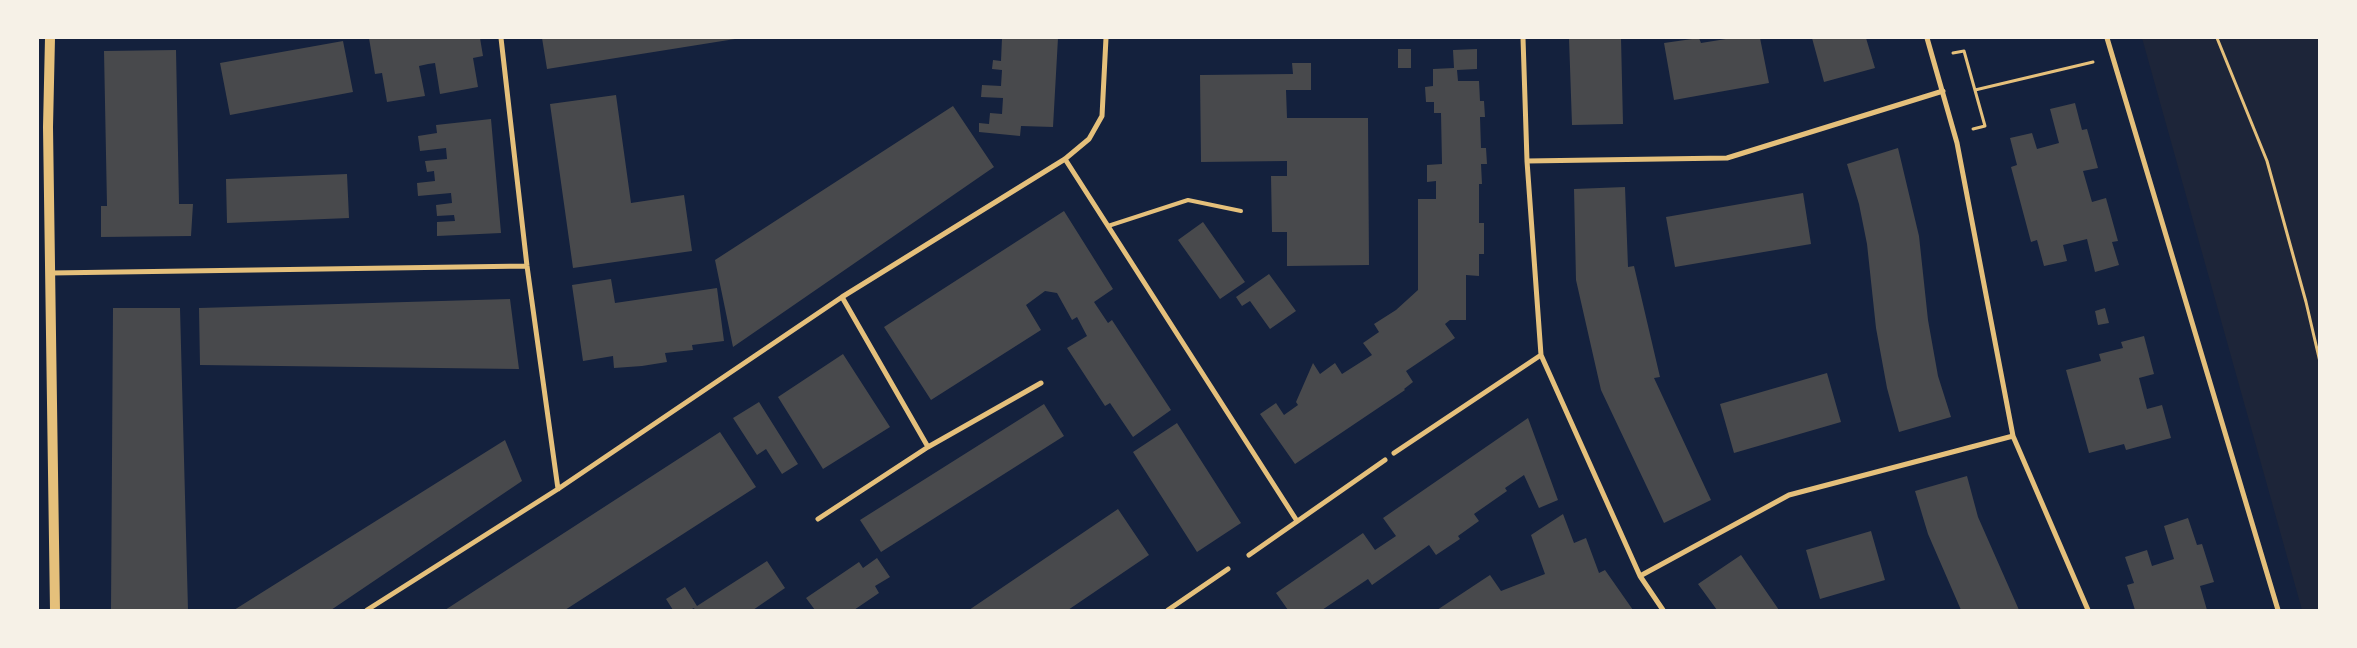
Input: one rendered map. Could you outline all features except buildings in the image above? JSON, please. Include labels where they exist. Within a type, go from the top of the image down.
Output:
[{"type":"main road","points":[[50,38],[48,127],[55,610]]},
{"type":"street","points":[[502,38],[527,266],[558,489]]},
{"type":"street","points":[[367,610],[558,489],[842,297],[1065,159],[1089,139],[1102,116],[1106,38]]},
{"type":"street","points":[[1523,38],[1527,161],[1541,355],[1640,576],[1662,610]]},
{"type":"street","points":[[1927,38],[1954,135],[2013,436],[2088,610]]},
{"type":"street","points":[[2107,38],[2278,610]]},
{"type":"street","points":[[1527,161],[1727,158],[1943,91]]},
{"type":"street","points":[[1065,159],[1298,521]]},
{"type":"street","points":[[51,274],[527,266]]},
{"type":"street","points":[[842,297],[928,447]]},
{"type":"street","points":[[1394,453],[1541,355]]},
{"type":"street","points":[[818,519],[928,447],[1041,383]]},
{"type":"street","points":[[1640,576],[1789,495],[2013,436]]},
{"type":"street","points":[[1249,555],[1385,460]]},
{"type":"street","points":[[1168,610],[1228,569]]},
{"type":"lane","points":[[1108,226],[1188,200],[1240,211]]},
{"type":"path","points":[[2217,38],[2267,161],[2306,302],[2320,362]]},
{"type":"path","points":[[1933,58],[1964,50],[1985,126],[1954,135]]},
{"type":"path","points":[[1975,90],[2093,61],[2097,76],[2117,72]]},
{"type":"shaded area","points":[[2142,38],[2319,38],[2319,610],[2302,610]]}]
